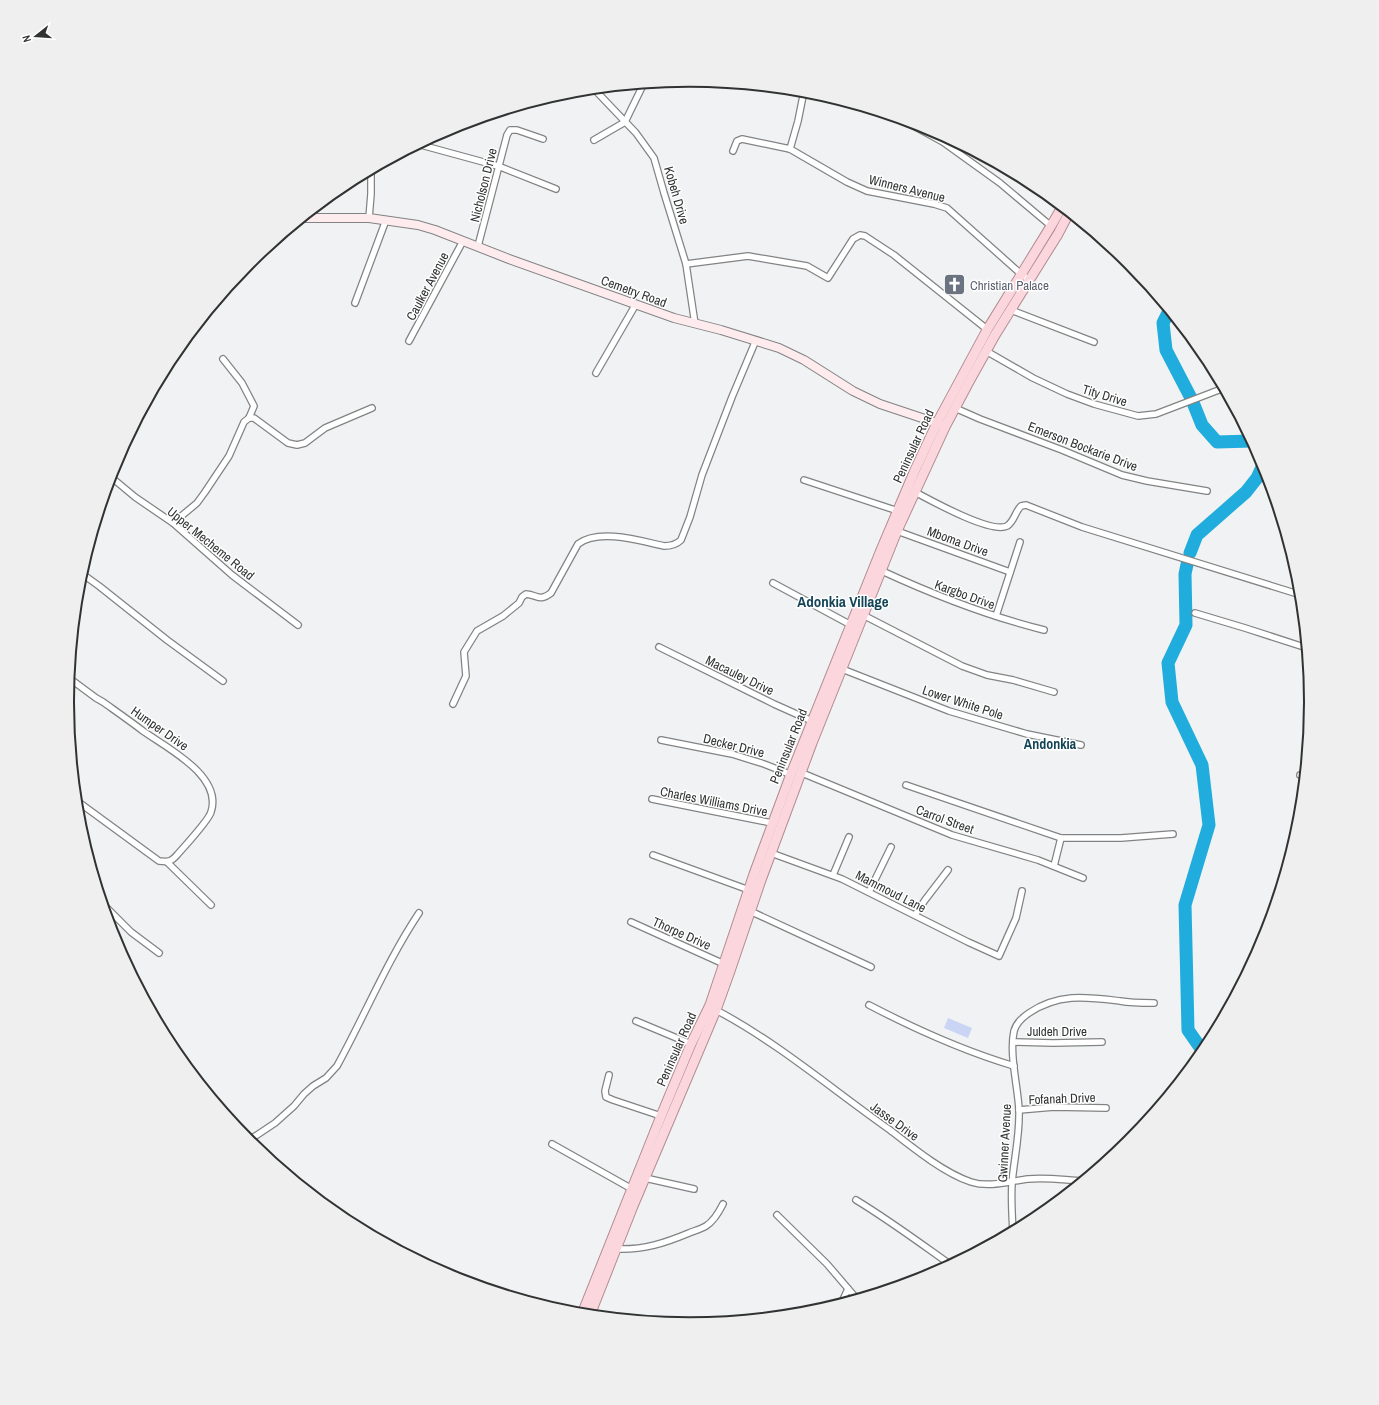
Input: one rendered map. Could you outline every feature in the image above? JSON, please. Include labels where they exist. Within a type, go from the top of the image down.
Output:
[{"type":"main road","name":"Peninsular Road","points":[[584,1309],[661,1116],[691,1044],[710,1005],[790,774],[898,510],[941,425],[1022,274],[1060,211]]},
{"type":"main road","name":"Peninsular Road","points":[[592,1310],[645,1178],[716,1010],[771,853],[801,775],[863,615],[897,531],[915,492],[941,425],[955,408],[986,351],[991,332],[1011,310],[1058,234],[1067,216]]},
{"type":"street","points":[[594,140],[625,122],[641,89]]},
{"type":"street","name":"Kobeh Drive","points":[[599,94],[648,148],[654,158],[686,264],[695,324]]},
{"type":"street","points":[[790,149],[803,98]]},
{"type":"street","name":"Nicholson Drive","points":[[478,246],[498,166],[507,135],[510,130],[517,130],[543,139]]},
{"type":"street","name":"Winners Avenue","points":[[733,151],[737,141],[742,139],[790,149],[847,182],[867,191],[934,204],[947,208],[1029,280]]},
{"type":"street","points":[[426,146],[498,166],[556,188]]},
{"type":"street","points":[[953,146],[1052,226]]},
{"type":"street","points":[[368,218],[371,194],[370,177]]},
{"type":"street","name":"Cemetry Road","points":[[310,218],[368,218],[418,225],[435,230],[636,304],[695,324],[756,340],[779,348],[804,360],[853,391],[880,404],[941,425]]},
{"type":"street","points":[[355,303],[386,220]]},
{"type":"street","points":[[686,264],[748,256],[807,266],[828,278],[853,239],[860,235],[865,236],[894,255],[991,332]]},
{"type":"street","name":"Caulker Avenue","points":[[409,341],[463,241]]},
{"type":"street","points":[[596,373],[636,304]]},
{"type":"street","points":[[1011,310],[1094,342]]},
{"type":"street","points":[[453,704],[466,676],[464,652],[477,631],[503,616],[519,604],[522,597],[526,594],[539,598],[544,598],[551,594],[578,544],[583,540],[595,537],[611,536],[664,546],[671,546],[681,540],[690,517],[704,469],[756,340]]},
{"type":"street","name":"Tity Drive","points":[[986,351],[1032,378],[1067,394],[1094,404],[1138,416],[1156,414],[1220,390]]},
{"type":"street","points":[[173,523],[197,503],[206,492],[229,456],[244,422],[248,418],[254,406],[242,383],[223,359]]},
{"type":"street","points":[[248,418],[254,418],[288,443],[297,445],[304,443],[325,428],[372,408]]},
{"type":"street","name":"Emerson Bockarie Drive","points":[[955,408],[1062,450],[1122,476],[1207,491]]},
{"type":"street","points":[[804,480],[898,510]]},
{"type":"street","name":"Upper Mecheme Road","points":[[116,481],[173,523],[232,575],[298,625]]},
{"type":"street","points":[[915,492],[962,516],[990,525],[1002,527],[1005,527],[1011,523],[1021,506],[1026,505],[1082,527],[1295,593]]},
{"type":"street","name":"Mboma Drive","points":[[897,531],[1010,572]]},
{"type":"street","points":[[996,616],[1020,542]]},
{"type":"street","name":"Kargbo Drive","points":[[882,571],[919,588],[996,616],[1044,630]]},
{"type":"street","points":[[87,577],[167,640],[223,681]]},
{"type":"street","points":[[773,583],[851,625]]},
{"type":"street","points":[[1195,613],[1302,647]]},
{"type":"street","points":[[863,615],[962,666],[987,675],[1013,680],[1054,692]]},
{"type":"street","name":"Macauley Drive","points":[[659,647],[774,704],[812,721]]},
{"type":"street","name":"Lower White Pole","points":[[842,669],[949,711],[1027,734],[1081,745]]},
{"type":"street","name":"Humper Drive","points":[[74,682],[188,762],[204,779],[210,788],[214,800],[211,814],[177,855],[171,861],[167,862]]},
{"type":"street","name":"Decker Drive","points":[[662,740],[739,756],[790,774],[801,775]]},
{"type":"street","name":"Carrol Street","points":[[801,775],[952,834],[1038,860],[1083,878]]},
{"type":"street","points":[[906,785],[1028,828],[1061,838],[1121,838],[1173,834]]},
{"type":"street","name":"Charles Williams Drive","points":[[652,799],[772,823]]},
{"type":"street","points":[[83,805],[159,860],[167,862],[212,905]]},
{"type":"street","points":[[833,875],[849,837]]},
{"type":"street","points":[[1054,866],[1061,838]]},
{"type":"street","points":[[869,892],[891,848]]},
{"type":"street","name":"Mammoud Lane","points":[[771,853],[833,875],[999,956],[1016,918],[1022,891]]},
{"type":"street","points":[[652,855],[749,890]]},
{"type":"street","points":[[915,915],[924,900],[948,870]]},
{"type":"street","points":[[750,912],[871,967]]},
{"type":"street","points":[[112,913],[131,932],[159,953]]},
{"type":"street","points":[[253,1137],[275,1123],[294,1106],[304,1094],[326,1078],[337,1066],[382,977],[409,928],[420,913]]},
{"type":"street","name":"Thorpe Drive","points":[[631,922],[724,964]]},
{"type":"street","name":"Gwinner Avenue","points":[[1013,1226],[1012,1182],[1016,1160],[1019,1110],[1013,1042],[1016,1026],[1025,1016],[1044,1004],[1060,999],[1077,997],[1099,998],[1122,1002],[1154,1003]]},
{"type":"street","points":[[869,1005],[899,1021],[974,1053],[1014,1066]]},
{"type":"street","name":"Jasse Drive","points":[[716,1010],[760,1037],[816,1076],[923,1155],[954,1174],[972,1182],[984,1184],[1028,1179],[1054,1178],[1077,1180]]},
{"type":"street","points":[[636,1021],[691,1044]]},
{"type":"street","name":"Juldeh Drive","points":[[1013,1042],[1102,1042]]},
{"type":"street","points":[[609,1075],[605,1091],[606,1096],[612,1100],[661,1116]]},
{"type":"street","name":"Fofanah Drive","points":[[1019,1110],[1054,1107],[1106,1108]]},
{"type":"street","points":[[552,1144],[632,1189]]},
{"type":"street","points":[[645,1178],[694,1189]]},
{"type":"street","points":[[856,1200],[902,1230],[946,1262]]},
{"type":"street","points":[[617,1249],[634,1250],[662,1244],[706,1225],[717,1215],[723,1204]]},
{"type":"street","points":[[777,1215],[827,1264],[854,1295]]},
{"type":"street","points":[[844,1298],[848,1289]]},
{"type":"shaded area","points":[[948,1018],[972,1028],[968,1038],[944,1028]]},
{"type":"waterway","points":[[1167,315],[1163,323],[1166,350],[1192,400],[1202,425],[1217,442],[1247,441]]},
{"type":"waterway","points":[[1190,553],[1197,535],[1246,492],[1260,472]]},
{"type":"waterway","points":[[1188,560],[1185,574],[1186,625],[1168,663],[1172,702],[1202,765],[1209,825],[1185,905],[1188,1030],[1199,1046]]},
{"type":"place","name":"Christian Palace","points":[[955,285]]},
{"type":"district","name":"Adonkia Village","points":[[843,602]]},
{"type":"district","name":"Andonkia","points":[[1050,744]]}]
